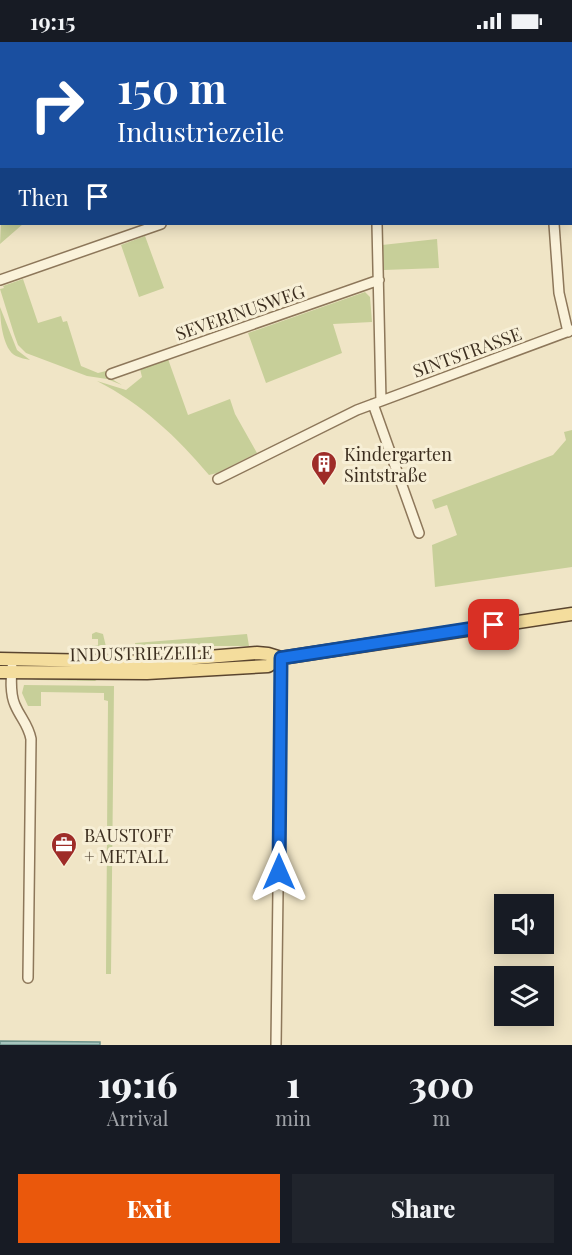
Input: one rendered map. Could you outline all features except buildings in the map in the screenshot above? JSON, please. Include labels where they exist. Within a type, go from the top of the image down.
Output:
[{"type":"main road","name":"INDUSTRIEZEILE","points":[[6,665],[86,666],[257,653],[281,658],[572,614]]},
{"type":"street","points":[[0,280],[158,225]]},
{"type":"street","points":[[377,225],[379,280],[377,403],[419,533]]},
{"type":"street","points":[[554,225],[560,293],[570,331]]},
{"type":"street","name":"SEVERINUSWEG","points":[[111,374],[379,280]]},
{"type":"street","name":"SINTSTRASSE","points":[[218,479],[357,410],[570,331]]},
{"type":"street","points":[[276,1045],[281,658]]},
{"type":"street","points":[[6,665],[15,704],[26,722],[31,739],[28,978]]},
{"type":"green space","points":[[1,225],[22,225],[0,244]]},
{"type":"green space","points":[[145,236],[164,288],[139,297],[121,245]]},
{"type":"green space","points":[[437,239],[439,268],[384,270],[382,245]]},
{"type":"green space","points":[[23,279],[38,323],[61,316],[63,322],[67,321],[81,366],[98,373],[106,371],[110,378],[122,385],[107,379],[87,376],[26,353],[18,345],[0,289]]},
{"type":"green space","points":[[365,292],[370,297],[372,322],[333,324],[342,353],[266,383],[248,333]]},
{"type":"green space","points":[[0,307],[17,350],[30,360],[16,356],[8,348],[2,327]]},
{"type":"green space","points":[[168,359],[188,415],[230,399],[235,414],[257,453],[209,475],[158,422],[129,400],[97,381],[126,390],[142,377],[140,369]]},
{"type":"green space","points":[[572,430],[572,567],[435,587],[432,545],[457,535],[447,505],[435,509],[432,500],[553,455],[566,440],[564,432]]},
{"type":"green space","points":[[96,632],[103,634],[107,651],[93,651],[92,645],[98,645],[98,639],[92,639],[92,634]]},
{"type":"green space","points":[[247,634],[249,646],[187,646],[187,643],[180,644],[180,647],[136,651],[135,643]]},
{"type":"green space","points":[[32,676],[98,679],[95,681],[38,680],[32,679]]},
{"type":"green space","points":[[24,685],[114,686],[111,974],[106,974],[108,701],[104,700],[104,693],[41,692],[41,706],[28,706],[22,693]]},
{"type":"water","points":[[0,1041],[100,1042],[100,1045],[0,1045]]},
{"type":"place","name":"Kindergarten Sintstraße","points":[[324,487]]},
{"type":"place","name":"BAUSTOFF + METALL","points":[[64,868]]},
{"type":"route","points":[[279,872],[281,658],[494,625]]}]
